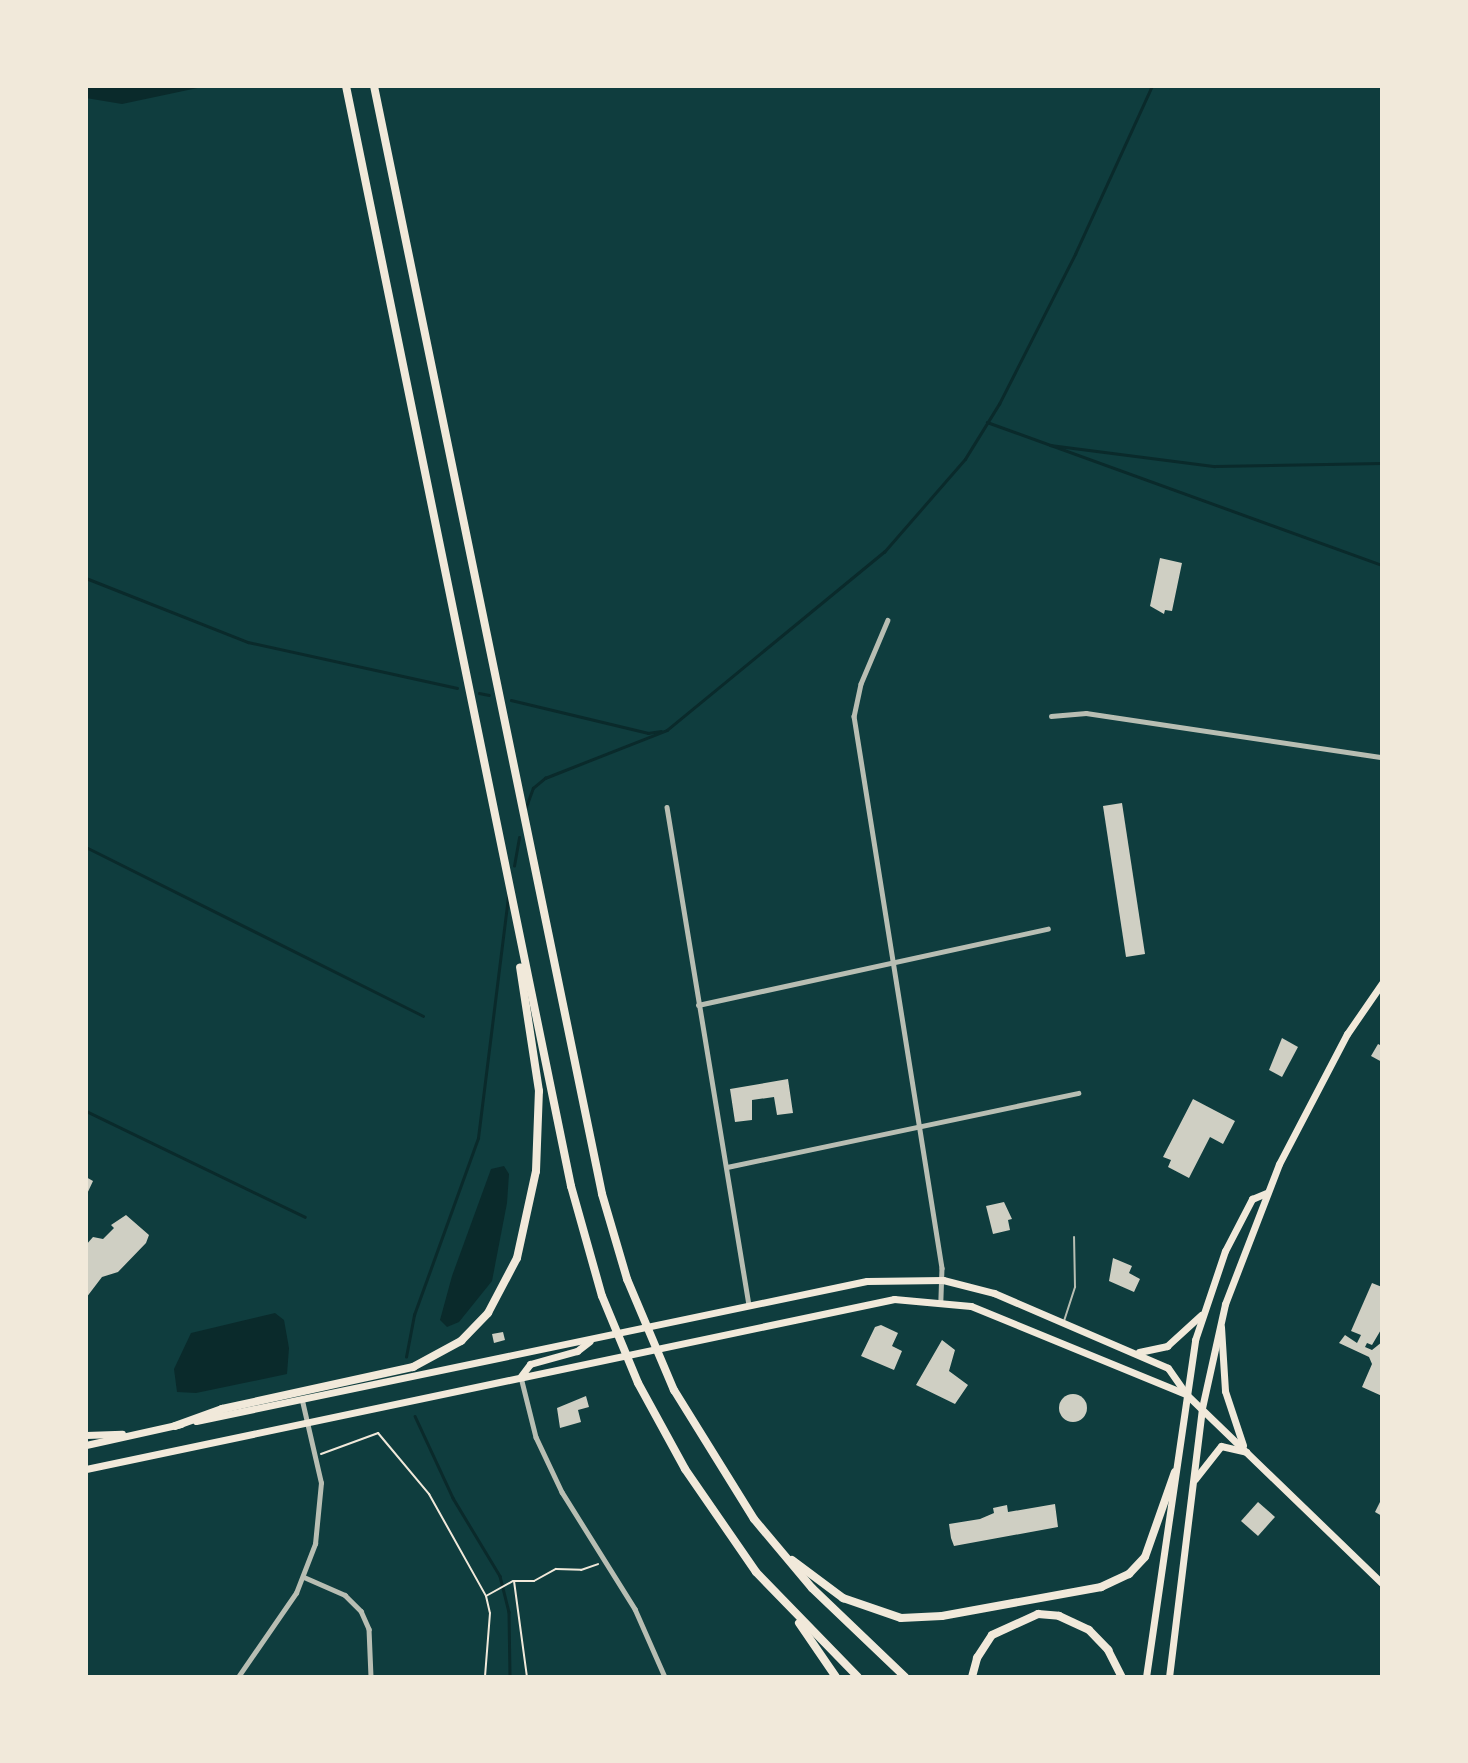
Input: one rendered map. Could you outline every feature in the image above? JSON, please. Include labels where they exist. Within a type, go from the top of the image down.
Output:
[{"type":"highway","points":[[346,86],[571,1186],[602,1296],[638,1382],[685,1469],[727,1533],[788,1606],[858,1677]]},
{"type":"highway","points":[[374,86],[602,1194],[632,1294],[666,1375],[731,1486],[774,1546],[905,1677]]},
{"type":"highway","points":[[175,1426],[222,1409],[413,1367],[461,1341],[500,1296],[517,1258],[528,1217],[539,1119],[536,1056],[512,902]]},
{"type":"highway","points":[[774,1546],[816,1580],[866,1608],[918,1619],[977,1610],[1101,1587],[1129,1574],[1149,1552],[1175,1472]]},
{"type":"highway","points":[[788,1606],[835,1677]]},
{"type":"highway","points":[[972,1677],[977,1658],[992,1635],[1022,1618],[1038,1614],[1059,1616],[1089,1630],[1108,1650],[1122,1677]]},
{"type":"main road","points":[[1169,1677],[1202,1408],[1221,1316],[1240,1260],[1267,1204],[1266,1193],[1328,1067],[1382,983]]},
{"type":"main road","points":[[1146,1677],[1186,1394],[1202,1315],[1237,1227],[1252,1199],[1266,1193]]},
{"type":"main road","points":[[86,1445],[876,1280],[943,1280],[994,1293],[1168,1368],[1186,1394],[1382,1583]]},
{"type":"main road","points":[[86,1469],[875,1301],[941,1300],[1001,1317],[1186,1394]]},
{"type":"main road","points":[[1135,1352],[1167,1346],[1202,1315]]},
{"type":"main road","points":[[1221,1316],[1225,1391],[1245,1448]]},
{"type":"main road","points":[[521,1376],[530,1364],[577,1351],[590,1340]]},
{"type":"main road","points":[[86,1435],[141,1433]]},
{"type":"main road","points":[[1193,1482],[1209,1455],[1221,1446],[1252,1455]]},
{"type":"street","points":[[888,620],[861,684],[854,716],[943,1280],[941,1300]]},
{"type":"street","points":[[1051,716],[1086,713],[1382,757]]},
{"type":"street","points":[[667,807],[749,1306]]},
{"type":"street","points":[[698,1005],[1048,929]]},
{"type":"street","points":[[727,1167],[1077,1093]]},
{"type":"street","points":[[521,1376],[536,1437],[562,1492],[649,1636],[665,1677]]},
{"type":"street","points":[[239,1677],[304,1577],[320,1518],[317,1455],[302,1401]]},
{"type":"street","points":[[304,1577],[345,1595],[360,1611],[369,1629],[371,1677]]},
{"type":"lane","points":[[1063,1322],[1075,1287],[1073,1237]]},
{"type":"path","points":[[317,1455],[351,1445],[374,1433],[387,1439],[451,1527],[486,1596],[490,1613],[485,1677]]},
{"type":"path","points":[[486,1596],[514,1580],[534,1581],[556,1569],[589,1569],[604,1559]]},
{"type":"path","points":[[514,1580],[527,1677]]},
{"type":"water","points":[[86,86],[207,86],[122,104],[86,98]]},
{"type":"water","points":[[504,1166],[509,1174],[507,1203],[492,1281],[459,1322],[447,1327],[440,1320],[452,1276],[491,1169]]},
{"type":"water","points":[[275,1313],[284,1320],[289,1348],[287,1374],[196,1393],[177,1392],[174,1369],[191,1333]]},
{"type":"building","points":[[1160,558],[1182,563],[1172,611],[1165,610],[1164,614],[1150,606]]},
{"type":"building","points":[[1122,803],[1145,954],[1126,957],[1103,806]]},
{"type":"building","points":[[1282,1038],[1298,1047],[1282,1077],[1269,1070]]},
{"type":"building","points":[[1378,1044],[1382,1046],[1382,1062],[1371,1056]]},
{"type":"building","points":[[788,1079],[793,1113],[777,1115],[774,1097],[752,1100],[752,1120],[735,1122],[730,1089]]},
{"type":"building","points":[[1193,1099],[1235,1121],[1223,1144],[1210,1137],[1189,1178],[1168,1167],[1171,1160],[1163,1157]]},
{"type":"building","points":[[86,1177],[93,1181],[86,1196]]},
{"type":"building","points":[[1004,1202],[1012,1219],[1008,1220],[1010,1230],[993,1234],[986,1206]]},
{"type":"building","points":[[126,1215],[149,1235],[146,1243],[118,1272],[102,1277],[86,1298],[86,1245],[93,1237],[103,1239],[114,1228],[111,1225]]},
{"type":"building","points":[[1113,1258],[1132,1266],[1129,1273],[1140,1279],[1134,1292],[1109,1281]]},
{"type":"building","points":[[1372,1283],[1382,1287],[1382,1328],[1372,1345],[1367,1343],[1365,1347],[1372,1350],[1382,1342],[1382,1396],[1362,1387],[1372,1364],[1369,1357],[1339,1343],[1345,1335],[1357,1343],[1361,1335],[1351,1331]]},
{"type":"building","points":[[881,1325],[898,1333],[892,1346],[902,1351],[894,1370],[861,1356],[875,1327]]},
{"type":"building","points":[[503,1332],[505,1340],[494,1343],[492,1334]]},
{"type":"building","points":[[942,1340],[955,1350],[949,1371],[968,1385],[955,1404],[916,1385]]},
{"type":"building","points":[[1073,1394],[1083,1398],[1087,1408],[1083,1418],[1073,1422],[1063,1418],[1059,1408],[1063,1398]]},
{"type":"building","points":[[586,1396],[589,1407],[578,1410],[581,1422],[560,1428],[557,1408]]},
{"type":"building","points":[[1382,1498],[1382,1516],[1375,1512]]},
{"type":"building","points":[[1258,1502],[1275,1517],[1258,1536],[1241,1521]]},
{"type":"building","points":[[1055,1504],[1058,1527],[954,1546],[951,1538],[949,1524],[980,1519],[994,1513],[993,1508],[1007,1505],[1008,1512]]},
{"type":"waterway","points":[[526,807],[533,788],[545,778],[667,730],[884,552],[965,459],[999,404],[1075,254],[1152,86]]},
{"type":"waterway","points":[[987,422],[1382,565]]},
{"type":"waterway","points":[[1050,445],[1215,466],[1382,463]]},
{"type":"waterway","points":[[86,578],[248,642],[457,688]]},
{"type":"waterway","points":[[479,693],[489,695]]},
{"type":"waterway","points":[[511,700],[648,733],[661,731]]},
{"type":"waterway","points":[[514,866],[519,837]]},
{"type":"waterway","points":[[86,847],[423,1016]]},
{"type":"waterway","points":[[406,1357],[414,1315],[478,1138],[508,896]]},
{"type":"waterway","points":[[86,1111],[305,1217]]},
{"type":"waterway","points":[[415,1416],[453,1498],[500,1576],[509,1612],[510,1677]]}]
